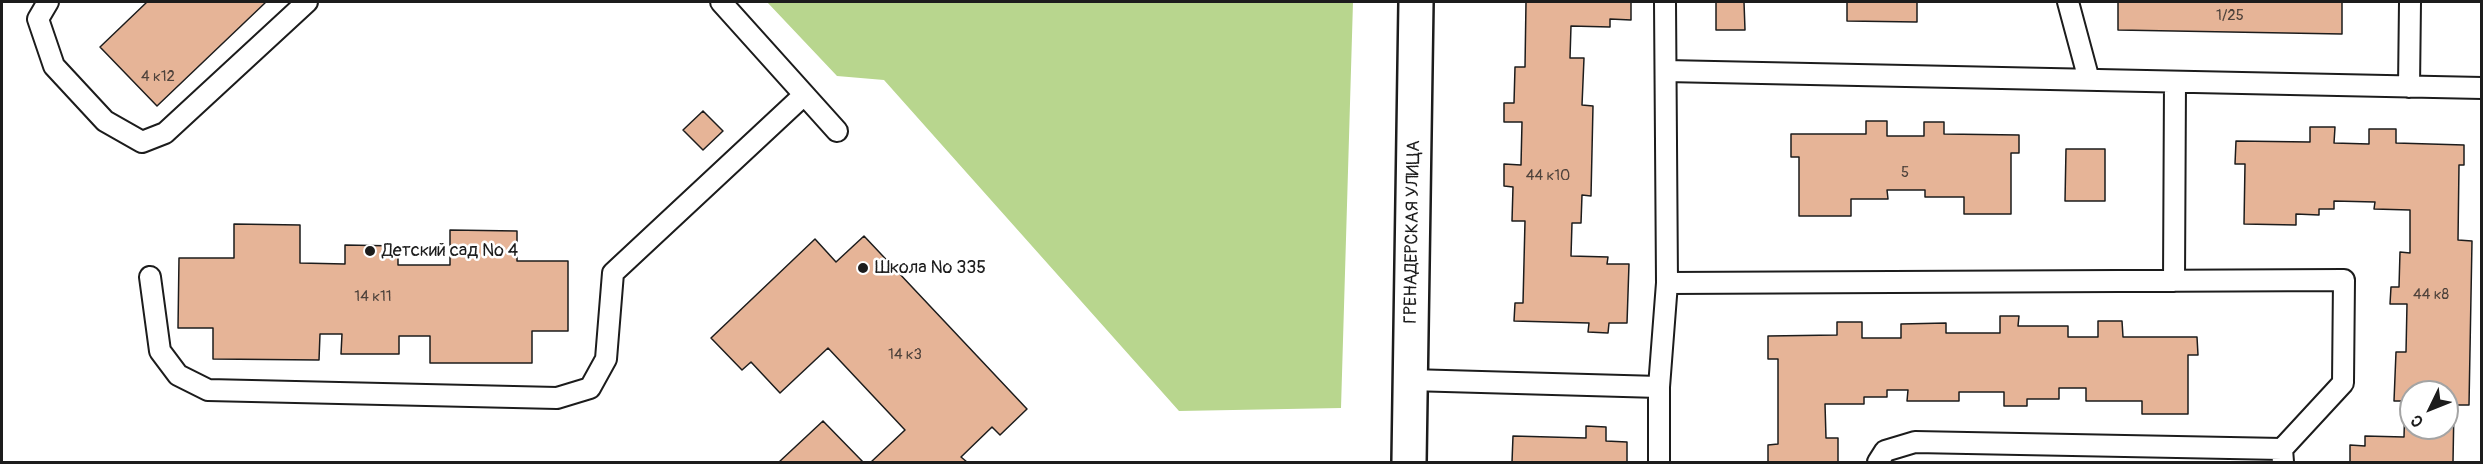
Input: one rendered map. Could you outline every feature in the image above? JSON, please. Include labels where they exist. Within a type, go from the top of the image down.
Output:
[{"type":"street","name":"ГРЕНАДЕРСКАЯ УЛИЦА","points":[[1409,462],[1416,2]]},
{"type":"lane","points":[[48,2],[38,20],[54,66],[105,121],[142,142],[165,133],[307,2]]},
{"type":"lane","points":[[721,2],[837,131]]},
{"type":"lane","points":[[1659,462],[1659,387],[1667,283],[1665,2]]},
{"type":"lane","points":[[2068,2],[2090,80]]},
{"type":"lane","points":[[2409,87],[2410,2]]},
{"type":"lane","points":[[1666,71],[2481,88]]},
{"type":"lane","points":[[2174,281],[2175,82]]},
{"type":"lane","points":[[150,277],[160,351],[178,375],[208,390],[557,398],[590,388],[606,359],[613,273],[804,95]]},
{"type":"lane","points":[[1667,283],[2344,280],[2343,383],[2282,456],[1915,442],[1885,451],[1878,462]]},
{"type":"lane","points":[[1410,380],[1659,387]]},
{"type":"green space","points":[[767,2],[1353,2],[1341,408],[1179,411],[884,80],[837,76]]},
{"type":"building","points":[[147,2],[266,2],[157,106],[100,47]]},
{"type":"building","points":[[1526,2],[1631,2],[1631,20],[1610,19],[1610,27],[1571,26],[1570,58],[1584,58],[1582,105],[1593,106],[1591,196],[1582,195],[1581,223],[1572,223],[1571,256],[1608,257],[1607,264],[1629,264],[1627,323],[1609,323],[1608,333],[1588,332],[1589,323],[1514,321],[1515,303],[1523,303],[1525,221],[1512,221],[1513,187],[1504,186],[1504,164],[1521,165],[1522,122],[1504,122],[1504,103],[1514,103],[1515,67],[1525,67]]},
{"type":"building","points":[[1716,2],[1744,2],[1745,30],[1716,30]]},
{"type":"building","points":[[1847,2],[1917,2],[1917,22],[1847,21]]},
{"type":"building","points":[[2118,2],[2342,2],[2342,34],[2118,30]]},
{"type":"building","points":[[703,111],[723,131],[703,150],[683,130]]},
{"type":"building","points":[[1866,121],[1887,121],[1887,136],[1924,136],[1924,122],[1944,122],[1944,134],[2019,135],[2019,153],[2011,153],[2011,214],[1964,214],[1964,197],[1925,197],[1925,190],[1887,190],[1888,199],[1851,199],[1851,216],[1799,216],[1799,157],[1791,157],[1791,134],[1866,134]]},
{"type":"building","points":[[2310,127],[2335,127],[2334,143],[2369,144],[2369,129],[2396,129],[2396,143],[2464,145],[2464,165],[2459,165],[2458,240],[2472,241],[2469,405],[2459,405],[2459,380],[2399,380],[2399,401],[2394,401],[2396,352],[2406,352],[2407,304],[2390,304],[2391,287],[2399,287],[2400,252],[2410,253],[2410,210],[2374,209],[2375,202],[2334,201],[2334,209],[2319,209],[2319,215],[2296,214],[2296,225],[2244,224],[2245,164],[2235,164],[2236,141],[2310,142]]},
{"type":"building","points":[[2066,149],[2105,149],[2105,201],[2065,201]]},
{"type":"building","points":[[234,224],[300,225],[300,263],[345,264],[345,245],[398,246],[398,265],[450,265],[450,230],[517,231],[517,261],[568,261],[568,331],[532,331],[532,363],[430,363],[430,336],[399,336],[399,354],[341,354],[342,334],[320,334],[319,360],[213,359],[213,328],[178,328],[179,258],[234,258]]},
{"type":"building","points":[[864,236],[1027,409],[1000,435],[992,427],[961,457],[967,462],[871,462],[905,430],[828,348],[780,393],[751,362],[742,370],[711,338],[815,239],[836,262]]},
{"type":"building","points":[[2000,316],[2019,316],[2018,326],[2068,326],[2068,337],[2098,337],[2098,321],[2122,321],[2123,337],[2197,337],[2198,355],[2188,355],[2188,414],[2142,414],[2142,401],[2086,401],[2086,388],[2059,388],[2059,399],[2027,399],[2027,406],[2004,406],[2004,392],[1959,392],[1959,401],[1907,401],[1908,390],[1887,390],[1887,397],[1864,397],[1864,404],[1825,404],[1826,438],[1838,438],[1838,462],[1768,462],[1768,445],[1778,444],[1778,359],[1768,359],[1768,336],[1837,335],[1837,322],[1862,322],[1862,338],[1901,338],[1901,324],[1946,323],[1946,333],[2000,333]]},
{"type":"building","points":[[823,421],[863,462],[779,462]]},
{"type":"building","points":[[1586,426],[1606,427],[1606,441],[1627,442],[1627,462],[1512,462],[1513,436],[1586,438]]},
{"type":"building","points":[[2365,436],[2399,437],[2399,440],[2453,440],[2453,462],[2350,462],[2350,445],[2365,446]]},
{"type":"place","name":"Детский сад № 4","points":[[370,251]]},
{"type":"place","name":"Школа № 335","points":[[863,268]]}]
